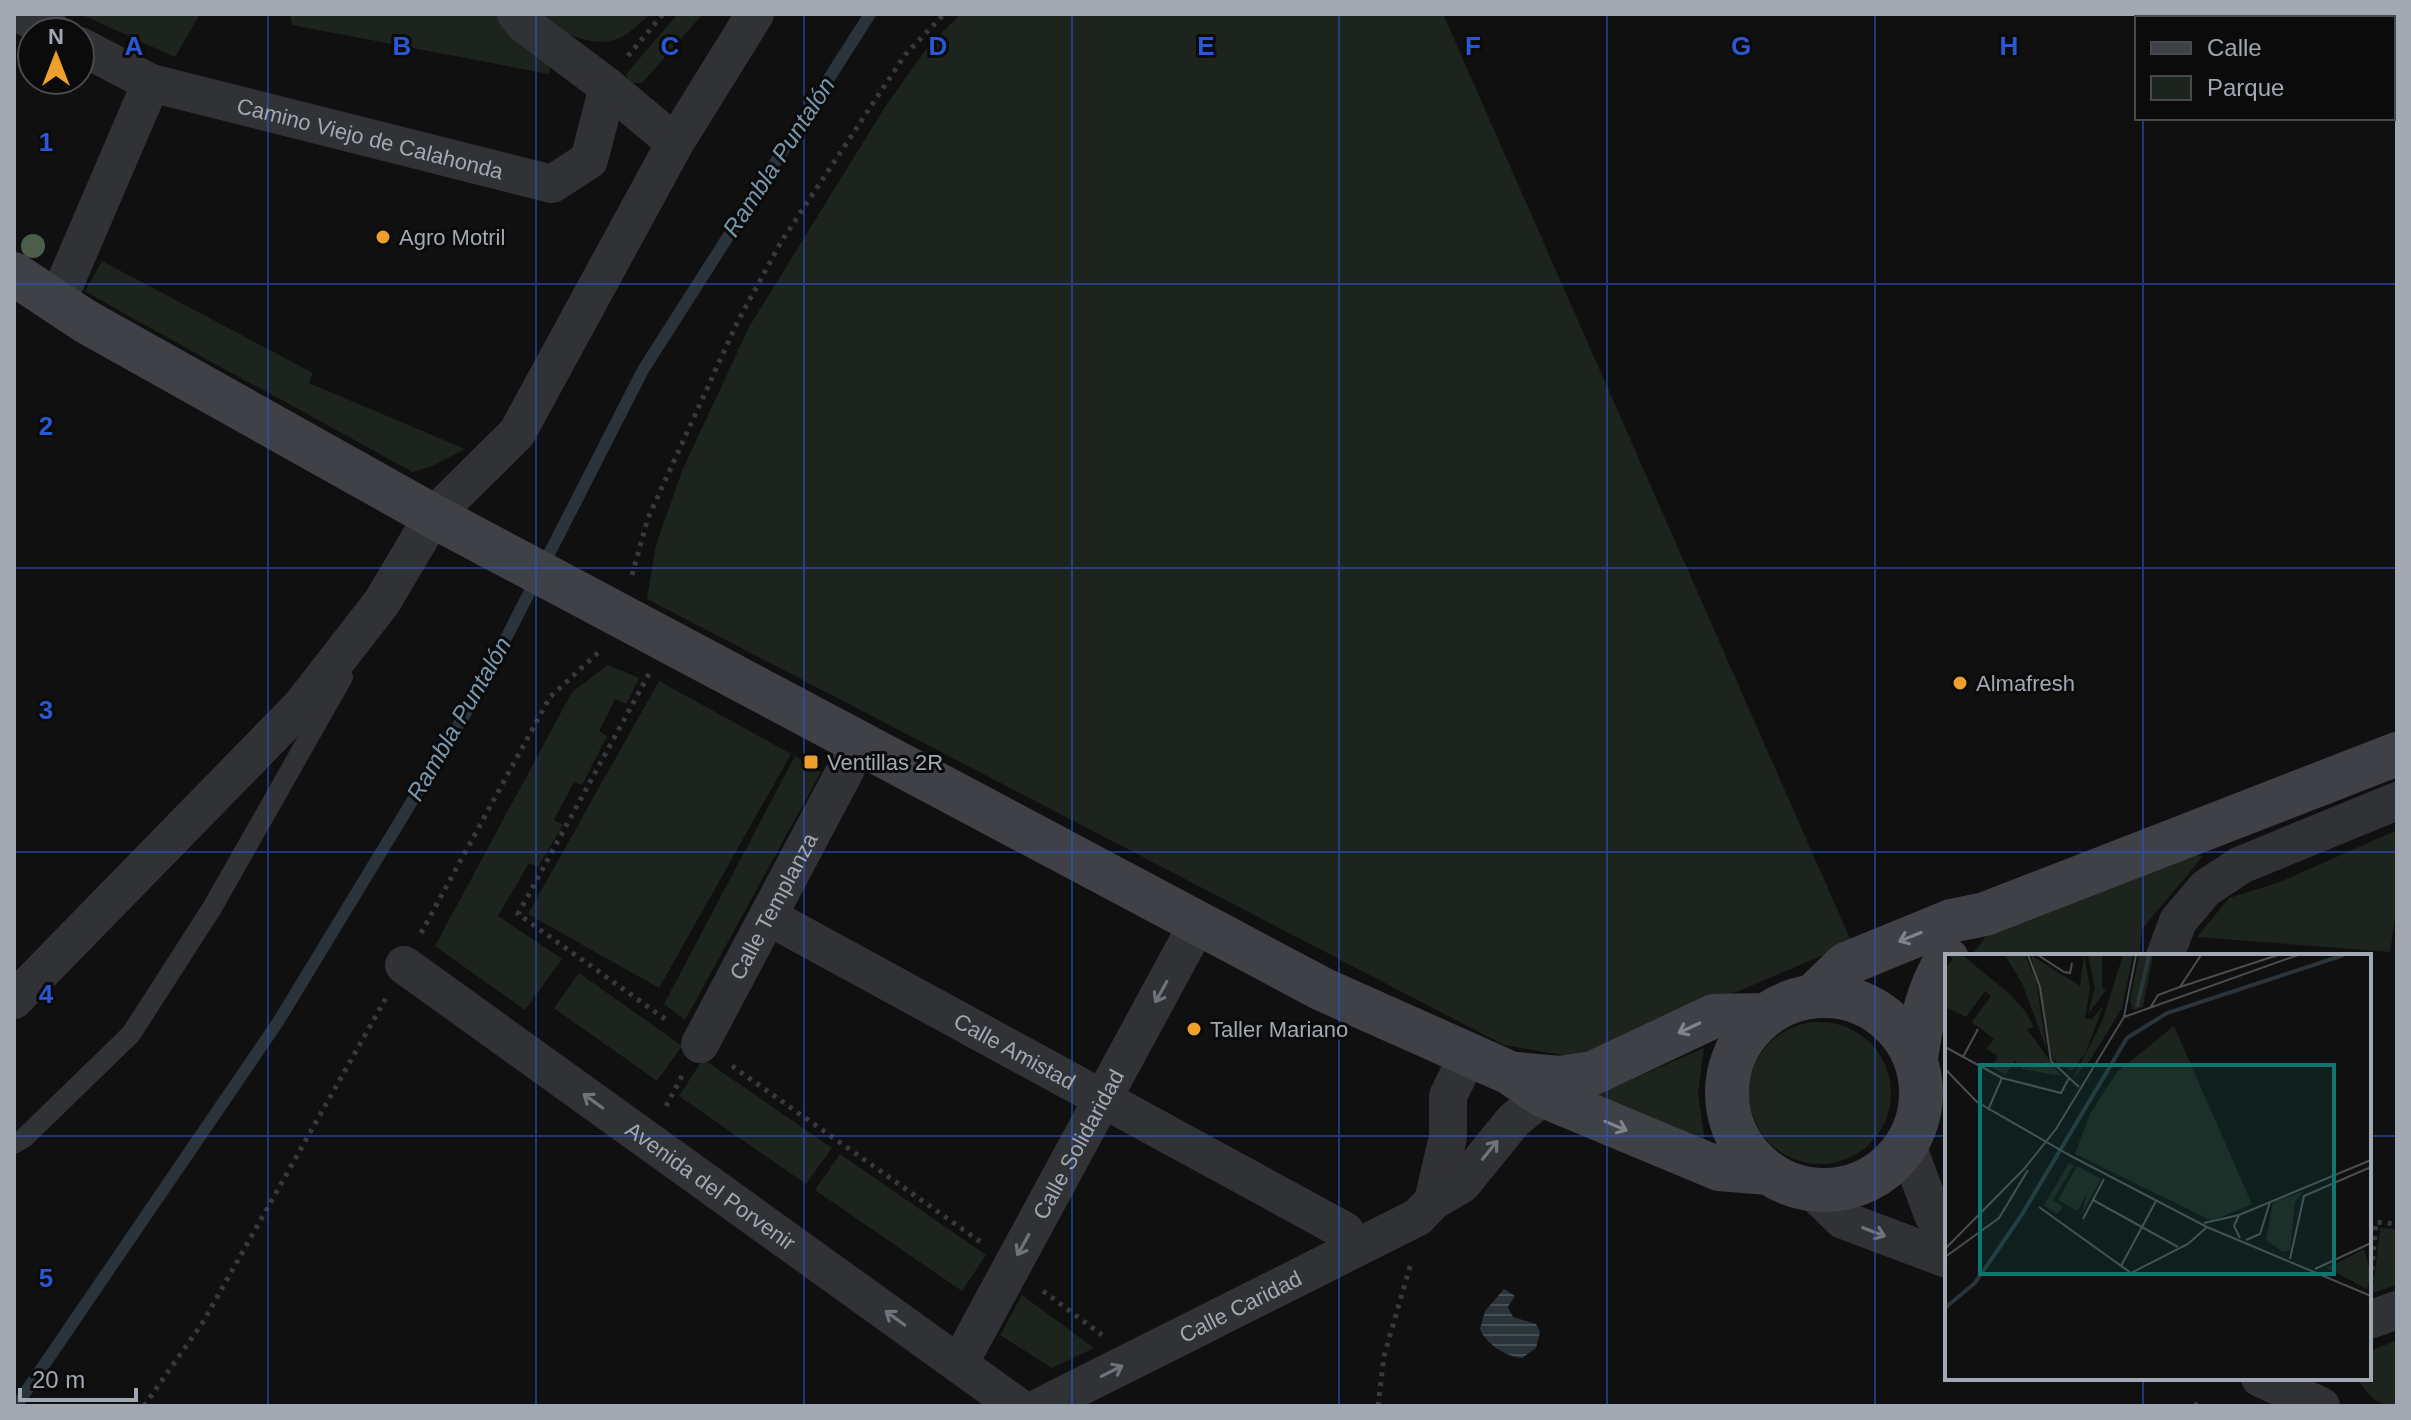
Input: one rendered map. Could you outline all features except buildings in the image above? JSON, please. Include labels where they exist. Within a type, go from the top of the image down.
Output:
[{"type":"street","points":[[516,14],[524,24],[608,87],[675,143]]},
{"type":"street","points":[[14,1000],[302,705],[517,433],[675,143],[755,14]]},
{"type":"street","name":"Camino Viejo de Calahonda","points":[[96,54],[151,83],[552,184],[589,160],[608,87]]},
{"type":"street","points":[[57,302],[151,83]]},
{"type":"street","points":[[14,274],[85,321],[445,522],[1322,989],[1527,1085],[1719,1169],[1768,1173]]},
{"type":"street","points":[[1814,995],[1846,964],[1951,921],[1985,914],[2222,824],[2397,754]]},
{"type":"street","name":"Calle Templanza","points":[[700,1044],[846,769]]},
{"type":"street","points":[[2166,954],[2178,921],[2206,888],[2241,865],[2397,801]]},
{"type":"street","points":[[2222,824],[2241,865]]},
{"type":"street","points":[[1950,954],[1985,914]]},
{"type":"street","name":"Calle Amistad","points":[[769,917],[1345,1231]]},
{"type":"street","name":"Calle Solidaridad","points":[[959,1364],[1198,923]]},
{"type":"street","points":[[1916,1059],[1900,1031],[1876,1010],[1846,997],[1814,995],[1787,1002],[1764,1015],[1743,1037],[1729,1065],[1725,1095],[1731,1125],[1745,1152],[1768,1173],[1788,1184],[1812,1190],[1840,1189],[1866,1181],[1889,1165],[1907,1145],[1918,1118],[1921,1088],[1916,1059],[1922,1015],[1934,980],[1945,962]]},
{"type":"street","name":"Avenida del Porvenir","points":[[404,965],[1017,1406]]},
{"type":"street","points":[[1527,1085],[1593,1073],[1714,1016],[1764,1015]]},
{"type":"street","points":[[1425,1209],[1448,1137],[1448,1096],[1468,1055]]},
{"type":"street","name":"Calle Caridad","points":[[1042,1406],[1425,1209],[1462,1184],[1514,1120],[1527,1085]]},
{"type":"street","points":[[1907,1145],[1933,1215],[1945,1230]]},
{"type":"street","points":[[1812,1190],[1843,1220],[1945,1258]]},
{"type":"street","points":[[2371,1319],[2397,1310]]},
{"type":"street","points":[[2274,1381],[2321,1406]]},
{"type":"lane","points":[[14,1144],[24,1138],[131,1034],[212,908],[313,733],[382,602]]},
{"type":"path","points":[[608,87],[627,56],[663,14]]},
{"type":"path","points":[[144,1406],[203,1322],[404,965],[550,697],[607,644],[648,518],[744,310],[781,242],[905,55],[944,14]]},
{"type":"path","points":[[648,1140],[700,1044]]},
{"type":"path","points":[[1378,1406],[1384,1356],[1425,1209]]},
{"type":"path","points":[[2371,1280],[2376,1222],[2397,1224]]},
{"type":"green space","points":[[80,14],[200,14],[175,57],[96,21],[96,16]]},
{"type":"green space","points":[[290,14],[496,14],[551,64],[549,74],[292,25]]},
{"type":"green space","points":[[535,14],[651,14],[627,34],[603,42],[579,38]]},
{"type":"green space","points":[[678,14],[703,14],[642,83],[630,83],[626,74]]},
{"type":"green space","points":[[961,14],[1443,14],[1852,943],[1580,1058],[1504,1045],[647,599],[656,545],[682,471],[749,327],[885,107],[930,44]]},
{"type":"green space","points":[[102,261],[313,373],[309,383],[465,449],[430,467],[412,472],[85,291]]},
{"type":"green space","points":[[608,665],[639,678],[626,704],[615,699],[599,731],[607,736],[582,785],[574,782],[554,820],[563,825],[538,867],[529,863],[498,916],[562,959],[525,1010],[435,946],[572,692]]},
{"type":"green space","points":[[659,681],[791,754],[659,988],[528,914]]},
{"type":"green space","points":[[795,756],[821,772],[685,1020],[664,1004]]},
{"type":"green space","points":[[2397,830],[2397,904],[2390,952],[2197,937],[2229,898],[2280,882]]},
{"type":"green space","points":[[2191,855],[2203,856],[2142,929],[2139,954],[1973,954],[1991,930]]},
{"type":"green space","points":[[579,973],[682,1046],[657,1081],[554,1008]]},
{"type":"green space","points":[[1820,1022],[1847,1027],[1870,1043],[1886,1066],[1891,1093],[1886,1120],[1870,1143],[1847,1159],[1820,1164],[1793,1159],[1770,1143],[1754,1120],[1749,1093],[1754,1066],[1770,1043],[1793,1027]]},
{"type":"green space","points":[[1704,1048],[1698,1093],[1705,1142],[1593,1096]]},
{"type":"green space","points":[[703,1059],[832,1148],[806,1184],[679,1096]]},
{"type":"green space","points":[[840,1154],[986,1255],[962,1291],[815,1190]]},
{"type":"green space","points":[[2380,1228],[2397,1229],[2397,1285],[2371,1293],[2371,1282],[2374,1282]]},
{"type":"green space","points":[[1022,1295],[1094,1348],[1052,1368],[1000,1335]]},
{"type":"green space","points":[[2397,1340],[2397,1406],[2374,1398],[2359,1380],[2371,1380],[2371,1351]]},
{"type":"shaded area","points":[[1504,1289],[1515,1296],[1508,1307],[1513,1317],[1536,1324],[1540,1332],[1536,1348],[1522,1358],[1497,1348],[1480,1329],[1485,1311]]},
{"type":"waterway","name":"Rambla Puntalón","points":[[16,1406],[278,1022],[479,691],[643,370],[870,14]]},
{"type":"place","name":"Agro Motril","points":[[383,237]]},
{"type":"place","name":"Almafresh","points":[[1960,683]]},
{"type":"place","name":"Ventillas 2R","points":[[811,762]]},
{"type":"place","name":"Taller Mariano","points":[[1194,1029]]}]
